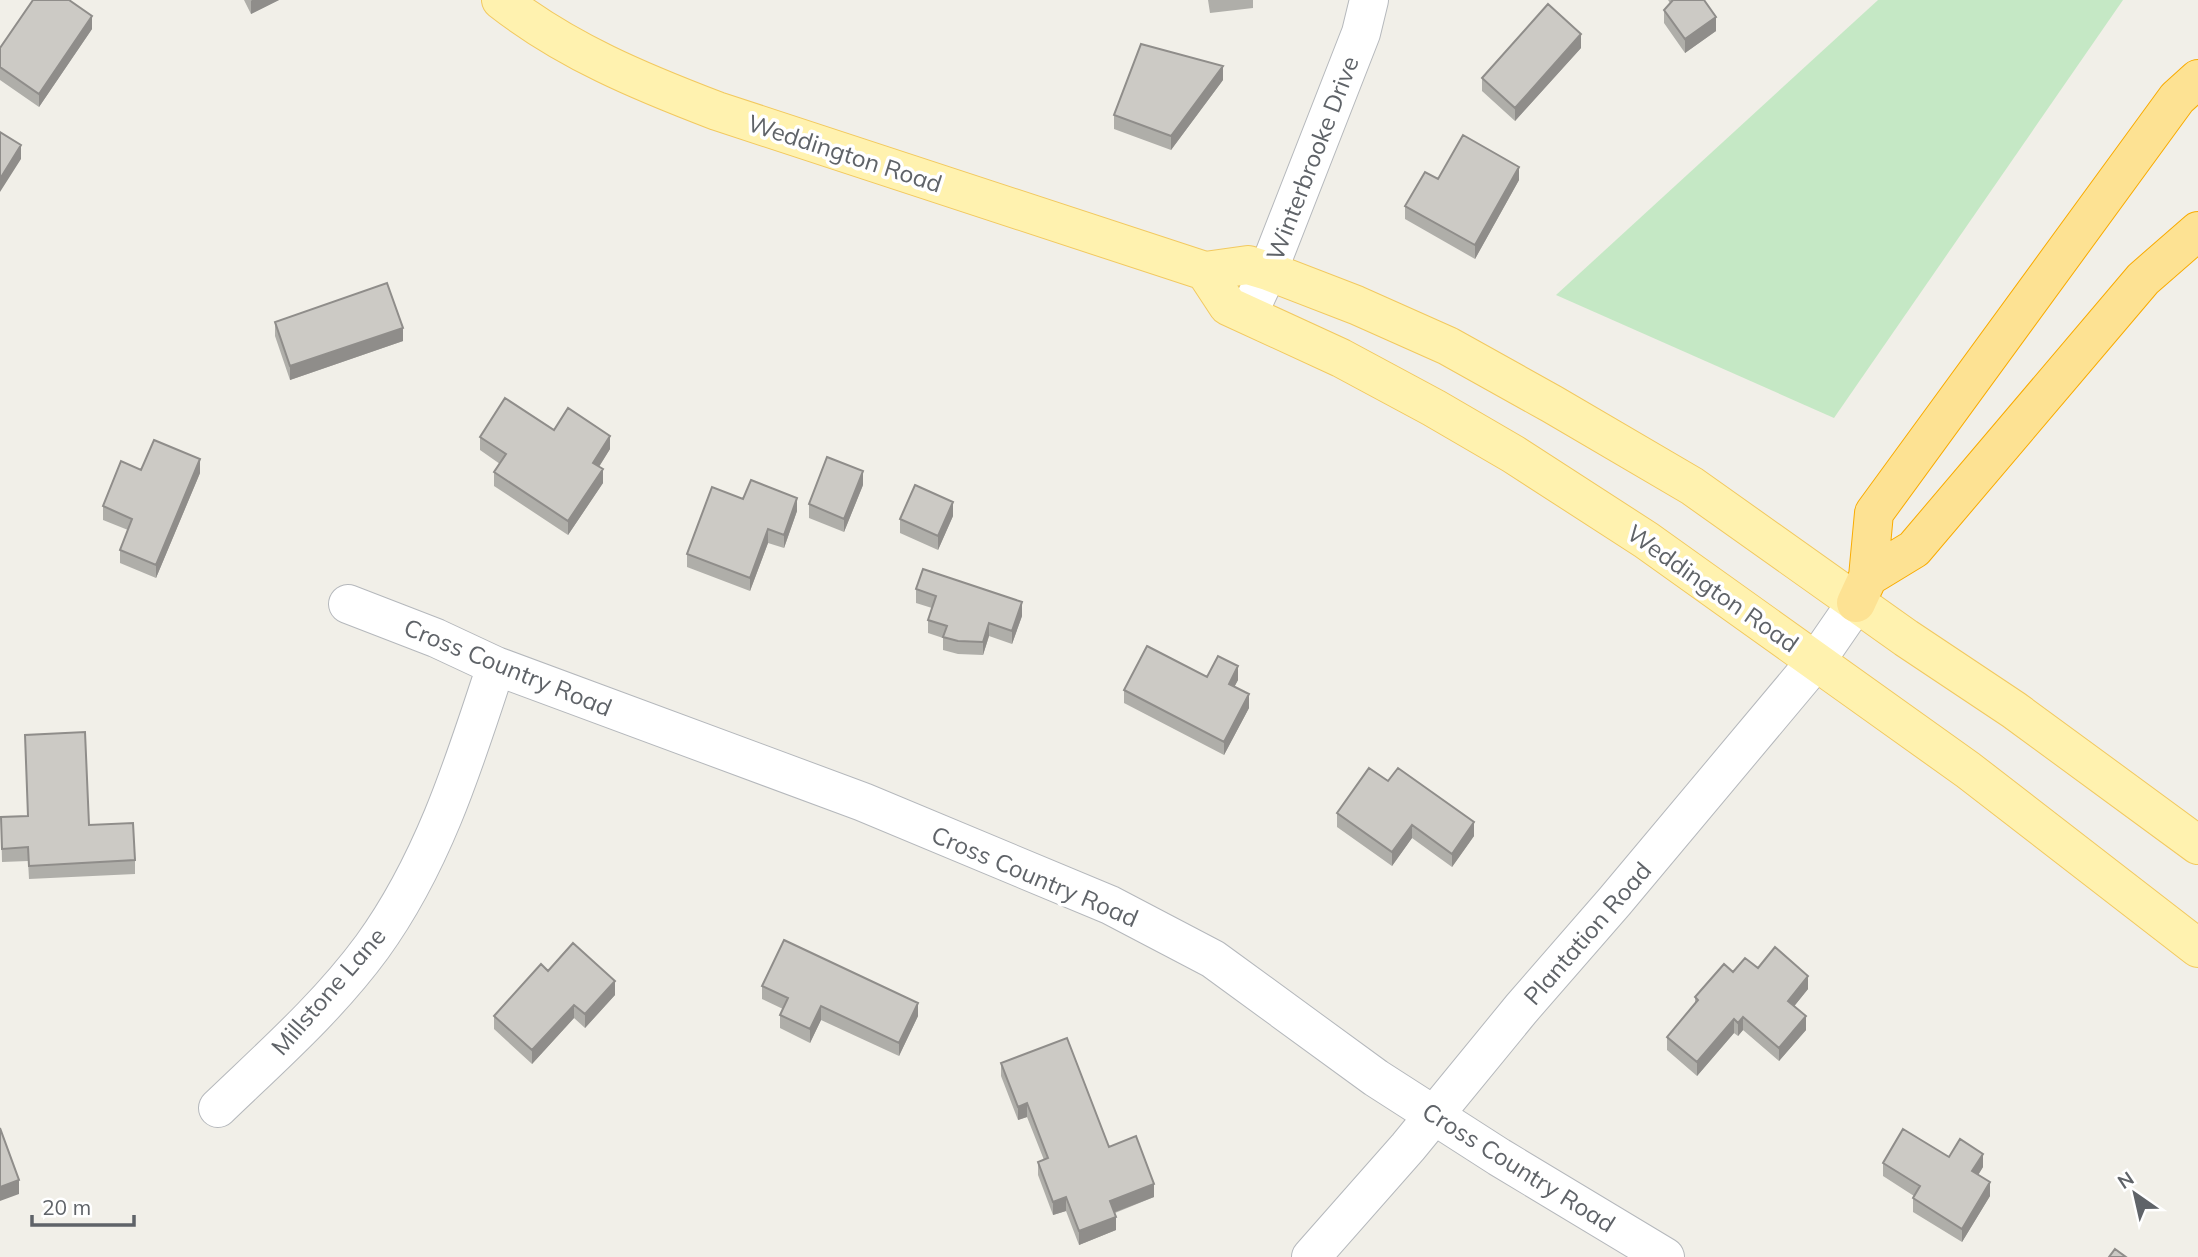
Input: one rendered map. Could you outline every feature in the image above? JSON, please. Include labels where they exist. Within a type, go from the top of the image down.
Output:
[{"type":"highway","points":[[1862,590],[1874,513],[2177,98],[2198,79]]},
{"type":"highway","points":[[1862,590],[1914,550],[2143,279],[2198,231]]},
{"type":"main road","name":"Weddington Road","points":[[501,0],[526,20],[580,52],[643,83],[704,107],[1205,271],[1248,265],[1268,271],[1356,305],[1448,346],[1692,486],[1862,590],[2014,710],[2198,845]]},
{"type":"main road","name":"Weddington Road","points":[[1205,271],[1228,306],[1353,364],[1434,408],[1513,454],[1646,540],[1968,770],[2198,948]]},
{"type":"street","name":"Winterbrooke Drive","points":[[1248,314],[1268,271],[1361,33],[1369,0]]},
{"type":"street","name":"Plantation Road","points":[[1311,1257],[1624,891],[1816,661],[1862,590]]},
{"type":"street","name":"Cross Country Road","points":[[348,604],[436,638],[496,666],[863,802],[1110,905],[1213,959],[1376,1078],[1499,1157],[1665,1257]]},
{"type":"street","name":"Millstone Lane","points":[[218,1108],[306,1024],[371,947],[401,902],[433,840],[459,780],[496,666]]},
{"type":"green space","points":[[1878,0],[2123,0],[1834,418],[1556,295]]},
{"type":"building","points":[[33,0],[69,0],[92,16],[39,94],[0,67],[0,48]]},
{"type":"building","points":[[1673,0],[1704,0],[1716,17],[1685,39],[1664,10]]},
{"type":"building","points":[[1548,4],[1581,34],[1515,108],[1482,78]]},
{"type":"building","points":[[1141,44],[1223,66],[1171,136],[1114,115]]},
{"type":"building","points":[[0,132],[21,145],[0,179]]},
{"type":"building","points":[[1463,135],[1519,167],[1475,245],[1405,206],[1425,172],[1438,179]]},
{"type":"building","points":[[387,283],[403,328],[290,366],[275,322]]},
{"type":"building","points":[[505,398],[554,430],[568,408],[610,436],[593,463],[603,469],[568,521],[494,472],[506,454],[480,437]]},
{"type":"building","points":[[154,440],[200,459],[156,565],[120,550],[132,519],[103,506],[121,461],[141,470]]},
{"type":"building","points":[[827,457],[863,471],[844,519],[809,504]]},
{"type":"building","points":[[751,480],[797,498],[784,535],[768,529],[750,578],[687,554],[712,487],[743,499]]},
{"type":"building","points":[[915,485],[953,502],[938,536],[900,519]]},
{"type":"building","points":[[923,569],[1022,602],[1012,631],[989,623],[983,642],[958,641],[943,637],[947,626],[928,620],[936,596],[916,589]]},
{"type":"building","points":[[1147,646],[1207,677],[1218,656],[1238,666],[1229,684],[1249,694],[1224,742],[1124,690]]},
{"type":"building","points":[[85,732],[89,825],[133,823],[135,860],[29,866],[28,847],[2,849],[1,817],[28,816],[25,735]]},
{"type":"building","points":[[1369,768],[1388,781],[1398,768],[1474,822],[1452,854],[1412,825],[1392,852],[1337,813]]},
{"type":"building","points":[[784,940],[918,1003],[899,1043],[821,1006],[810,1029],[780,1015],[788,998],[762,986]]},
{"type":"building","points":[[573,943],[615,981],[585,1014],[574,1005],[532,1050],[494,1016],[541,964],[548,971]]},
{"type":"building","points":[[1775,947],[1808,976],[1788,1001],[1806,1016],[1779,1048],[1743,1017],[1738,1023],[1734,1019],[1697,1062],[1667,1037],[1698,1000],[1695,997],[1724,964],[1733,972],[1745,958],[1758,968]]},
{"type":"building","points":[[1067,1038],[1109,1147],[1136,1136],[1154,1184],[1110,1201],[1116,1217],[1079,1231],[1066,1197],[1053,1202],[1038,1162],[1048,1158],[1027,1103],[1018,1107],[1001,1063]]},
{"type":"building","points":[[0,1128],[19,1180],[0,1187]]},
{"type":"building","points":[[1903,1129],[1949,1157],[1960,1139],[1983,1154],[1972,1171],[1990,1182],[1962,1229],[1913,1198],[1920,1186],[1883,1163]]},
{"type":"building","points":[[2115,1249],[2126,1257],[2109,1257]]}]
